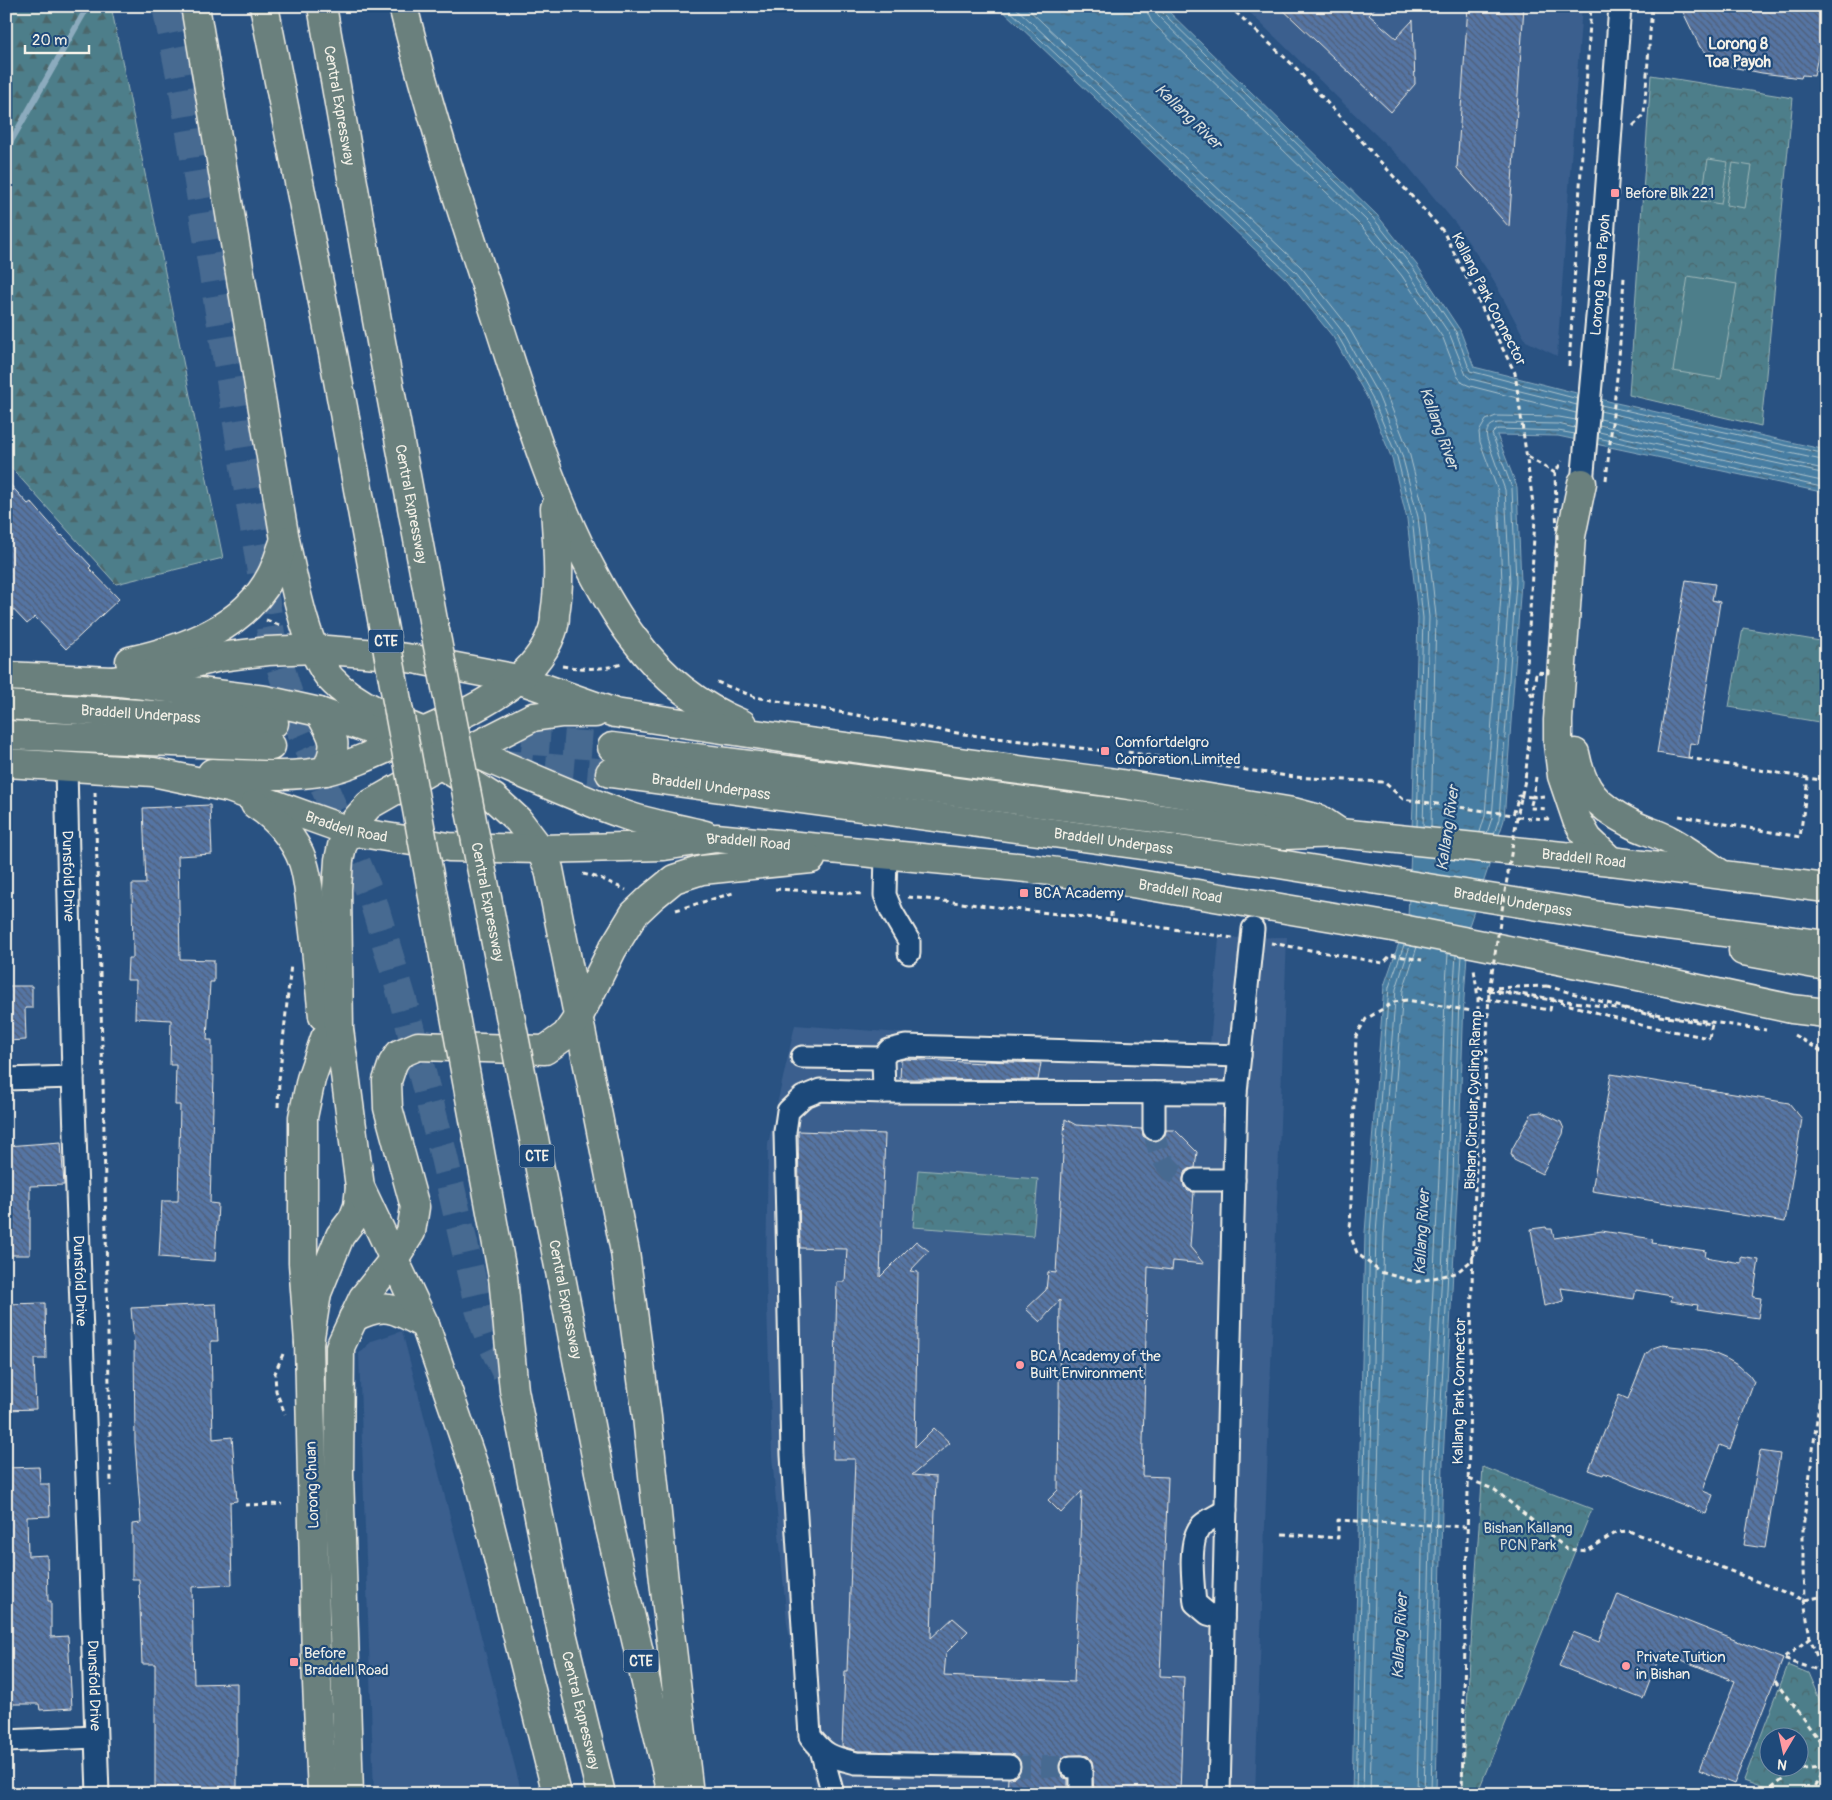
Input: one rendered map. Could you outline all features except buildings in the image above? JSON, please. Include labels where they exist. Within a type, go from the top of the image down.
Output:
[{"type":"main road","points":[[194,6],[285,540],[295,587],[314,649],[330,678],[342,690],[414,736],[441,764],[494,798],[518,820],[540,849],[549,869],[625,1252],[647,1417],[689,1794]]},
{"type":"main road","name":"Central Expressway","points":[[264,6],[335,362],[504,1277],[514,1390],[562,1633],[601,1794]]},
{"type":"main road","name":"Central Expressway","points":[[322,6],[377,320],[428,592],[610,1528],[672,1794]]},
{"type":"main road","points":[[403,6],[421,77],[503,338],[554,491],[590,567],[629,632],[653,663],[681,690],[720,714],[750,727],[809,742]]},
{"type":"main road","points":[[1590,477],[1571,536],[1558,744],[1562,776],[1569,792],[1576,820],[1588,839],[1611,861]]},
{"type":"main road","points":[[154,772],[287,775],[326,771],[370,756],[489,700],[518,679],[535,663],[553,632],[559,580],[554,491]]},
{"type":"main road","points":[[56,677],[146,657],[201,639],[222,628],[248,606],[263,588],[271,576],[285,540]]},
{"type":"main road","points":[[112,680],[138,678],[203,661],[245,653],[314,649],[414,659],[518,679],[615,713]]},
{"type":"main road","points":[[1563,662],[1578,771],[1595,799],[1600,805],[1623,819],[1669,840],[1722,875]]},
{"type":"main road","points":[[6,676],[112,680],[265,700],[319,712],[468,750],[532,779],[626,815],[716,838]]},
{"type":"main road","name":"Braddell Underpass","points":[[6,705],[273,734],[6,735]]},
{"type":"main road","points":[[319,712],[333,735],[334,753],[326,771]]},
{"type":"main road","points":[[557,1794],[479,1481],[426,1325],[360,1187],[339,1029],[337,889],[342,846],[348,830],[356,820],[369,806],[441,764],[533,717],[562,713],[615,713],[809,742],[1108,782],[1293,812],[1319,819],[1340,833]]},
{"type":"main road","name":"Braddell Underpass","points":[[1340,833],[1285,835],[611,760],[1613,918]]},
{"type":"main road","name":"Braddell Road","points":[[6,763],[66,778],[154,772],[229,788],[348,830],[449,847],[540,849],[664,846],[716,838],[1078,874],[1247,901],[1493,947],[1790,1022],[1826,1013]]},
{"type":"main road","points":[[229,788],[260,806],[285,829],[303,861],[307,875],[313,920],[333,1099],[351,1182],[360,1187]]},
{"type":"main road","name":"Braddell Road","points":[[1340,833],[1509,852],[1611,861],[1826,888]]},
{"type":"main road","name":"Lorong Chuan","points":[[349,1794],[339,1474],[338,1388],[340,1347],[363,1298],[394,1260],[411,1232],[414,1207],[388,1108],[387,1081],[393,1063],[399,1054],[418,1046],[545,1050],[566,1035],[579,1016],[612,950],[634,914],[674,879],[702,870],[872,853]]},
{"type":"main road","points":[[1613,918],[1826,945]]},
{"type":"main road","points":[[1613,918],[1754,954],[1826,966]]},
{"type":"main road","points":[[309,1343],[303,1263],[302,1117],[311,1079],[326,1038]]},
{"type":"main road","name":"Lorong Chuan","points":[[322,1794],[316,1662],[309,1343],[317,1293],[340,1236],[353,1219],[358,1206],[360,1187]]},
{"type":"main road","points":[[353,1318],[369,1310],[386,1308],[402,1312],[426,1325]]},
{"type":"street","name":"Lorong 8 Toa Payoh","points":[[1590,477],[1593,358],[1620,6]]},
{"type":"street","name":"Dunsfold Drive","points":[[66,778],[73,1077],[98,1794]]},
{"type":"street","points":[[872,853],[892,912],[909,941],[909,953]]},
{"type":"street","points":[[1219,1794],[1236,1094],[1252,934]]},
{"type":"street","points":[[1790,1022],[1815,1018],[1826,1025]]},
{"type":"street","points":[[884,1092],[883,1058],[889,1050],[906,1046],[1240,1056]]},
{"type":"street","points":[[802,1057],[883,1058]]},
{"type":"street","points":[[6,1079],[73,1077]]},
{"type":"street","points":[[832,1794],[821,1750],[810,1736],[794,1484],[784,1132],[788,1112],[804,1097],[820,1090],[1236,1094]]},
{"type":"street","points":[[1154,1093],[1154,1129]]},
{"type":"street","points":[[1195,1180],[1234,1180]]},
{"type":"street","points":[[1223,1618],[1208,1614],[1196,1603],[1193,1579],[1194,1540],[1201,1526],[1226,1510]]},
{"type":"street","points":[[6,1740],[95,1737]]},
{"type":"street","points":[[821,1750],[838,1758],[856,1763],[1009,1766]]},
{"type":"street","points":[[1071,1767],[1081,1767],[1081,1794]]},
{"type":"path","name":"Kallang Park Connector","points":[[1230,6],[1294,66],[1443,231],[1515,373],[1536,518],[1526,685],[1539,707]]},
{"type":"path","points":[[1570,356],[1591,6]]},
{"type":"path","points":[[1633,126],[1644,115],[1652,6]]},
{"type":"path","points":[[1590,477],[1610,458],[1624,271]]},
{"type":"path","points":[[1528,457],[1555,473],[1563,459]]},
{"type":"path","name":"Bishan Circular Cycling Ramp","points":[[1478,1012],[1407,1000],[1394,1002],[1366,1019],[1356,1036],[1350,1234],[1357,1253],[1380,1272],[1416,1282],[1456,1273],[1471,1261],[1479,1241],[1489,991],[1515,816],[1525,780],[1536,672],[1548,673],[1557,538],[1555,473]]},
{"type":"path","points":[[696,700],[707,678],[755,697],[964,734],[1105,751]]},
{"type":"path","points":[[1125,760],[1127,752],[1294,777],[1384,782],[1403,799],[1515,816],[1548,819],[1550,809],[1530,808],[1537,769]]},
{"type":"path","points":[[1688,758],[1826,781]]},
{"type":"path","points":[[66,778],[95,792],[104,792]]},
{"type":"path","points":[[1671,814],[1800,837],[1808,778]]},
{"type":"path","points":[[95,792],[111,1488]]},
{"type":"path","points":[[1515,816],[1519,796],[1533,797],[1569,792]]},
{"type":"path","points":[[1112,912],[1111,920],[1252,934],[1383,963],[1391,955],[1428,961]]},
{"type":"path","points":[[1465,967],[1474,969],[1478,988]]},
{"type":"path","points":[[1478,988],[1547,986],[1646,1014],[1712,1024],[1709,1038],[1641,1025],[1552,1000],[1489,991]]},
{"type":"path","name":"Kallang Park Connector","points":[[1462,1794],[1472,1239],[1477,1141],[1478,988]]},
{"type":"path","points":[[1478,988],[1772,1032]]},
{"type":"path","points":[[1478,998],[1550,1010],[1552,1000]]},
{"type":"path","points":[[1790,1022],[1796,1036],[1826,1054]]},
{"type":"path","points":[[1826,1348],[1802,1528],[1804,1600],[1810,1638],[1826,1681]]},
{"type":"path","points":[[1468,1479],[1495,1490],[1507,1498],[1568,1549],[1587,1551],[1617,1532],[1629,1531],[1804,1600],[1826,1596]]},
{"type":"path","points":[[245,1505],[282,1504]]},
{"type":"path","points":[[1282,1534],[1338,1538],[1338,1520],[1466,1526]]},
{"type":"path","points":[[1810,1638],[1783,1659],[1822,1671]]},
{"type":"path","points":[[1775,1680],[1826,1750]]},
{"type":"path","points":[[1765,1794],[1781,1778],[1805,1768],[1825,1766]]},
{"type":"path","points":[[1810,1794],[1825,1766]]},
{"type":"shaded area","points":[[1243,6],[1582,6],[1557,356],[1526,341],[1490,274],[1456,224],[1406,164]]},
{"type":"shaded area","name":"BCA Academy of the Built Environment","points":[[1287,937],[1255,1794],[817,1794],[787,1623],[772,1456],[766,1275],[768,1144],[795,1025],[1209,1056],[1219,938]]},
{"type":"shaded area","points":[[402,1331],[522,1794],[374,1794],[359,1353],[372,1341]]},
{"type":"green space","points":[[6,6],[111,6],[223,558],[116,584],[6,462]]},
{"type":"green space","points":[[1651,75],[1793,98],[1761,426],[1629,395]]},
{"type":"green space","points":[[1708,159],[1728,162],[1721,204],[1701,201]]},
{"type":"green space","points":[[1733,163],[1752,166],[1745,208],[1726,205]]},
{"type":"green space","points":[[1688,276],[1737,284],[1721,379],[1673,371]]},
{"type":"green space","points":[[1743,628],[1826,642],[1826,683],[1819,722],[1729,707]]},
{"type":"green space","points":[[918,1170],[1038,1179],[1033,1236],[913,1227]]},
{"type":"green space","name":"Bishan Kallang PCN Park","points":[[1483,1467],[1592,1509],[1477,1794],[1461,1794]]},
{"type":"green space","points":[[1788,1665],[1808,1673],[1826,1715],[1826,1794],[1782,1794],[1744,1780],[1760,1738],[1760,1778],[1810,1778],[1810,1728],[1764,1728]]},
{"type":"water","name":"Kallang River","points":[[998,6],[1163,6],[1377,215],[1417,265],[1460,330],[1474,367],[1612,402],[1826,450],[1826,493],[1558,436],[1497,435],[1517,487],[1521,582],[1504,820],[1469,926],[1443,1461],[1436,1794],[1352,1794],[1365,1233],[1384,986],[1408,917],[1413,805],[1418,618],[1407,519],[1392,459],[1368,399],[1333,337],[1287,280]]},
{"type":"waterway","points":[[6,150],[88,6]]},
{"type":"tunnel","points":[[166,6],[184,95],[272,640],[300,730],[373,901],[403,1000],[443,1153],[479,1309],[488,1336],[513,1388]]},
{"type":"tunnel","points":[[480,737],[612,747]]},
{"type":"tunnel","points":[[504,764],[610,773]]},
{"type":"tunnel","points":[[1154,1129],[1157,1147],[1165,1163],[1177,1175],[1195,1180]]},
{"type":"tunnel","points":[[1009,1766],[1071,1767]]},
{"type":"place","name":"Before Blk 221","points":[[1615,193]]},
{"type":"place","name":"Comfortdelgro Corporation Limited","points":[[1105,751]]},
{"type":"place","name":"BCA Academy","points":[[1024,893]]},
{"type":"place","name":"BCA Academy of the Built Environment","points":[[1020,1365]]},
{"type":"place","name":"Before Braddell Road","points":[[294,1662]]},
{"type":"place","name":"Private Tuition in Bishan","points":[[1626,1666]]},
{"type":"district","name":"Lorong 8 Toa Payoh","points":[[1738,52]]}]
